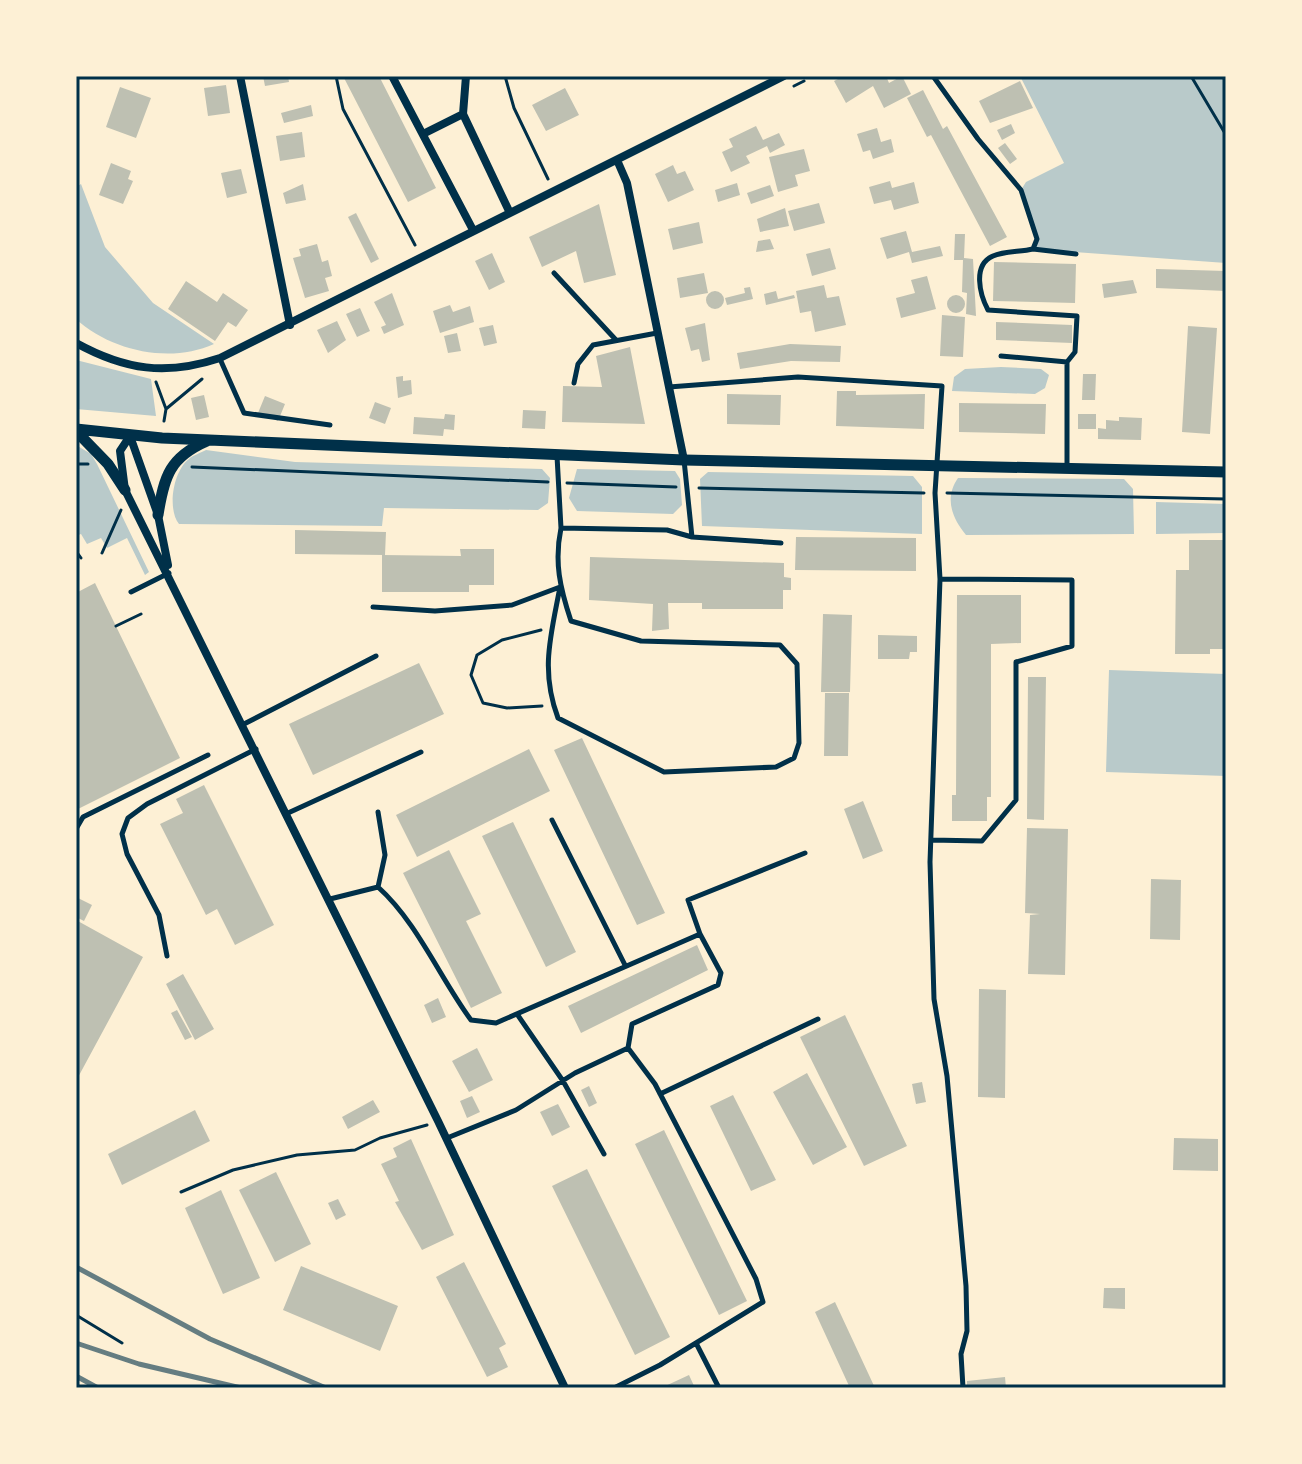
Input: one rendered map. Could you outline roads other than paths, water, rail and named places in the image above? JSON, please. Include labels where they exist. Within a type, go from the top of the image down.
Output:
[{"type":"street","points":[[240,76],[290,325]]},
{"type":"street","points":[[392,76],[473,230]]},
{"type":"street","points":[[466,76],[463,114],[509,211]]},
{"type":"street","points":[[76,343],[100,356],[148,369],[188,369],[220,358],[784,76]]},
{"type":"street","points":[[423,134],[463,114]]},
{"type":"street","points":[[617,160],[627,183],[684,460]]},
{"type":"street","points":[[76,430],[211,440],[684,460],[1226,472]]},
{"type":"street","points":[[76,430],[108,464],[125,490],[169,573],[447,1138],[565,1388]]},
{"type":"street","points":[[125,490],[120,451],[130,436]]},
{"type":"street","points":[[130,436],[158,515],[169,573]]},
{"type":"street","points":[[158,515],[164,484],[172,466],[183,452],[211,440]]},
{"type":"lane","points":[[933,76],[978,139],[1021,190],[1037,239],[1033,249]]},
{"type":"lane","points":[[1067,469],[1067,362],[1075,352],[1077,316],[988,310],[979,280],[983,265],[992,256],[1033,249],[1076,254]]},
{"type":"lane","points":[[554,273],[617,341]]},
{"type":"lane","points":[[574,383],[578,364],[593,345],[657,333]]},
{"type":"lane","points":[[1001,356],[1067,362]]},
{"type":"lane","points":[[220,358],[244,413],[330,425]]},
{"type":"lane","points":[[668,387],[798,377],[942,386],[935,493],[940,579],[931,840],[934,999],[947,1076],[966,1286],[967,1331],[961,1354],[963,1388]]},
{"type":"lane","points":[[557,455],[561,528],[556,555],[560,587],[571,621],[641,641],[780,645],[797,664],[799,743],[794,758],[776,767],[664,772],[558,718],[548,690],[552,629],[560,587]]},
{"type":"lane","points":[[684,460],[692,537]]},
{"type":"lane","points":[[561,528],[667,530],[692,537],[781,543]]},
{"type":"lane","points":[[131,592],[169,573]]},
{"type":"lane","points":[[931,840],[982,841],[1016,800],[1016,662],[1072,646],[1072,580],[940,579]]},
{"type":"lane","points":[[373,607],[435,611],[512,605],[560,587]]},
{"type":"lane","points":[[244,724],[376,656]]},
{"type":"lane","points":[[167,956],[159,915],[127,854],[122,834],[128,818],[147,804],[256,749]]},
{"type":"lane","points":[[288,813],[421,752]]},
{"type":"lane","points":[[76,829],[83,817],[208,755]]},
{"type":"lane","points":[[378,812],[385,855],[378,887]]},
{"type":"lane","points":[[552,820],[625,965]]},
{"type":"lane","points":[[614,1388],[763,1302],[756,1279],[660,1094],[628,1048],[632,1024],[718,985],[721,973],[700,934],[688,900],[805,853]]},
{"type":"lane","points":[[330,899],[378,887]]},
{"type":"lane","points":[[378,887],[394,902],[471,1020],[496,1023],[700,934]]},
{"type":"lane","points":[[517,1014],[563,1081],[604,1154]]},
{"type":"lane","points":[[660,1094],[818,1019]]},
{"type":"lane","points":[[447,1138],[516,1110],[563,1081],[628,1048]]},
{"type":"lane","points":[[696,1343],[719,1388]]},
{"type":"railway","points":[[76,1267],[210,1339],[326,1388]]},
{"type":"railway","points":[[76,1343],[139,1364],[241,1388]]},
{"type":"railway","points":[[76,1376],[98,1388]]}]
